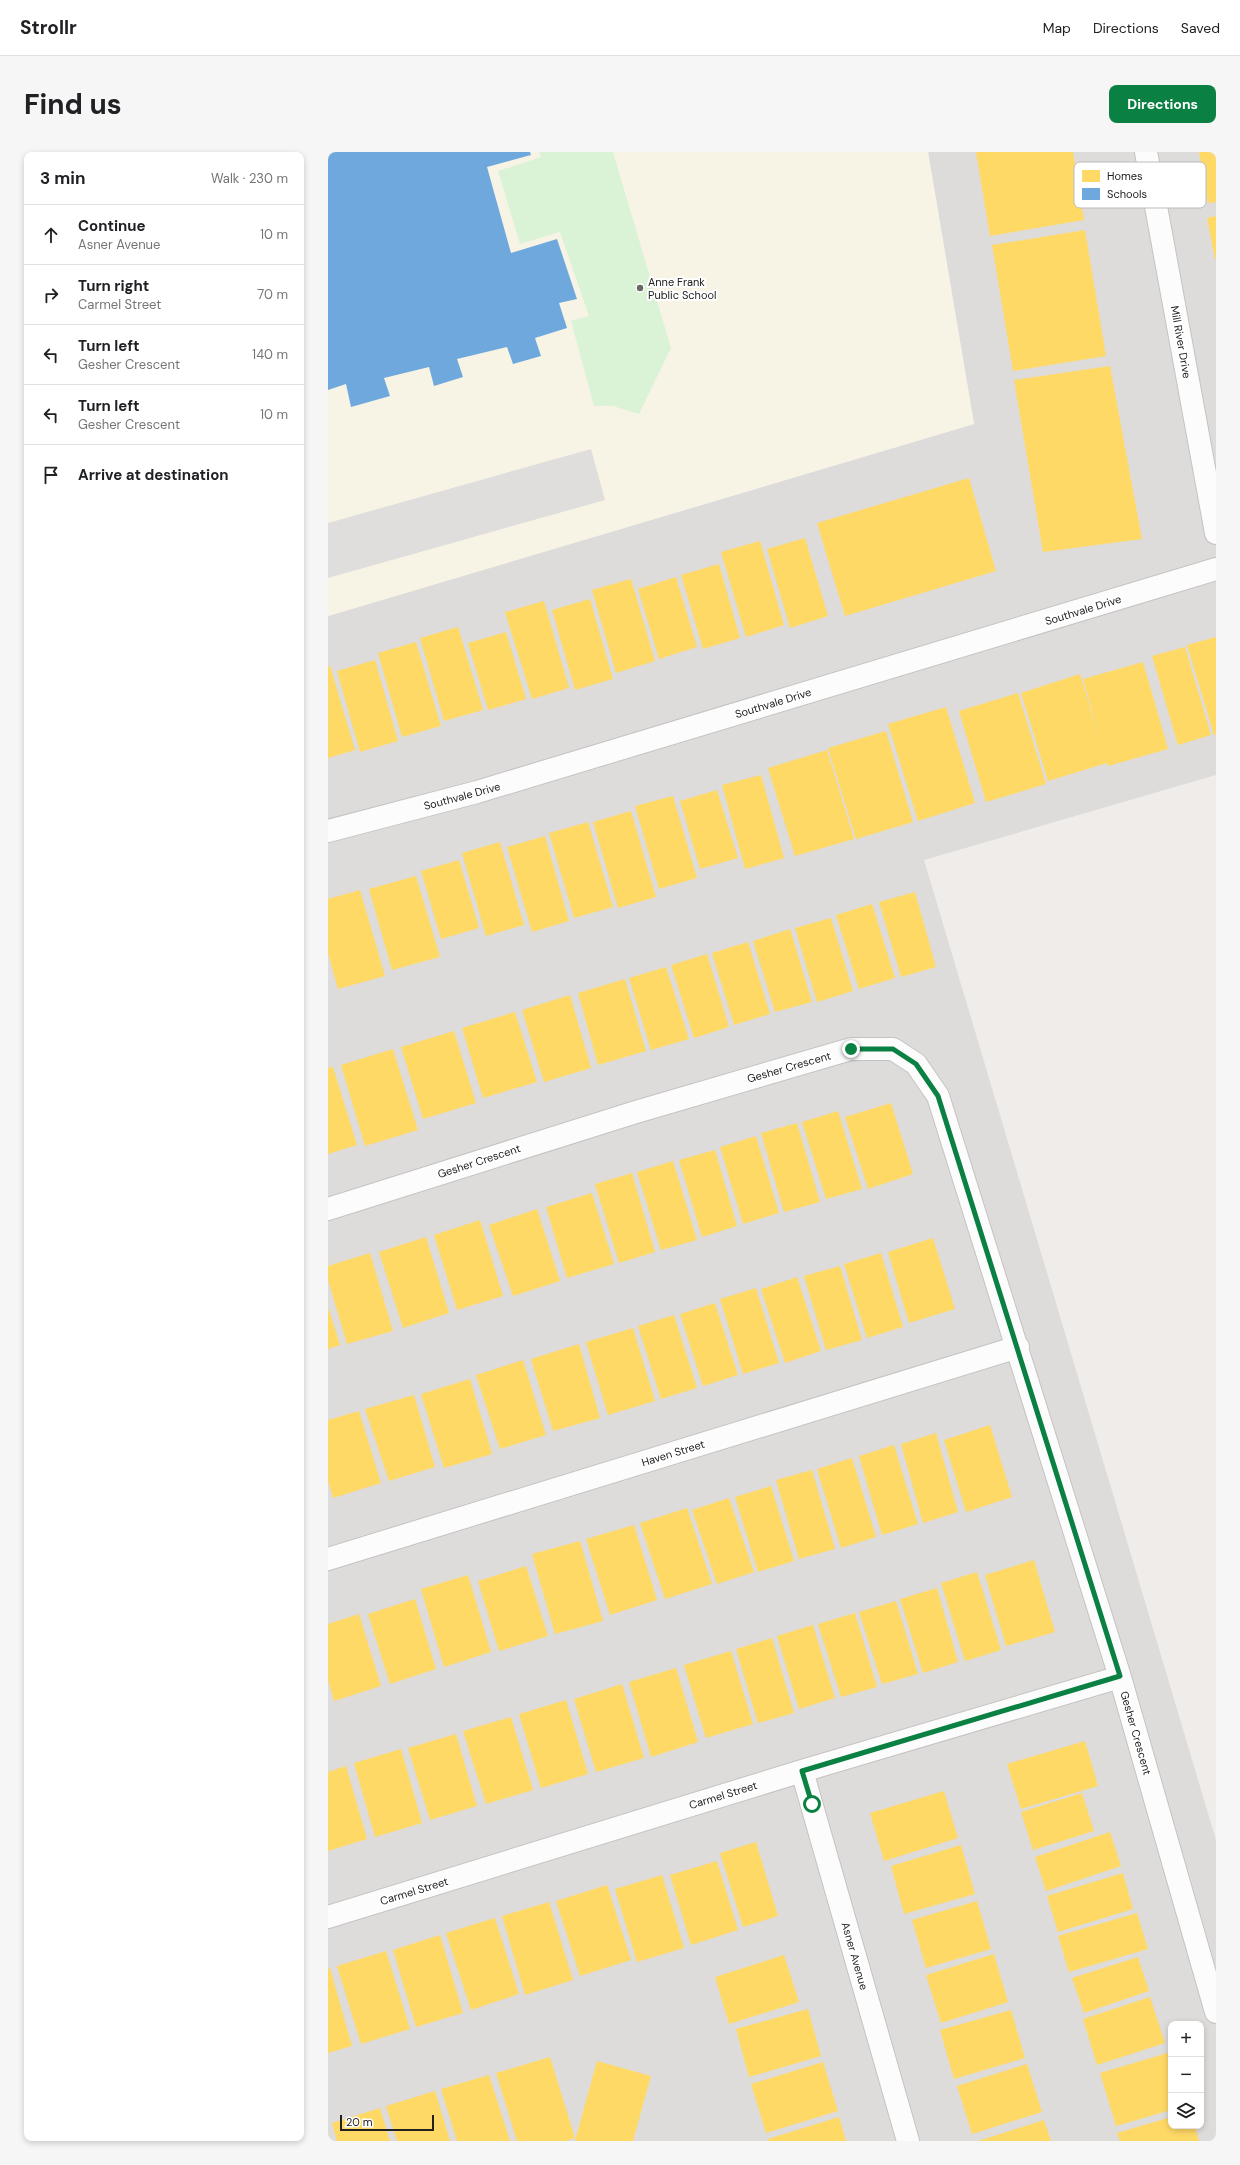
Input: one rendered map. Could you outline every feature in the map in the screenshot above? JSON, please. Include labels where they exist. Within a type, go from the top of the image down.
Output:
[{"type":"street","name":"Mill River Drive","points":[[1146,152],[1148,162]]},
{"type":"street","name":"Mill River Drive","points":[[1156,208],[1216,533]]},
{"type":"street","name":"Southvale Drive","points":[[328,831],[477,792],[1216,569]]},
{"type":"street","name":"Gesher Crescent","points":[[328,1209],[636,1112],[851,1049],[893,1049],[916,1064],[938,1096],[1018,1347],[1120,1676],[1216,2012]]},
{"type":"street","name":"Haven Street","points":[[328,1560],[1018,1347]]},
{"type":"street","name":"Carmel Street","points":[[328,1917],[802,1771],[1120,1676]]},
{"type":"street","name":"Asner Avenue","points":[[802,1771],[908,2141]]},
{"type":"shaded area","name":"Anne Frank Public School","points":[[328,152],[928,152],[974,424],[328,616]]},
{"type":"shaded area","points":[[928,152],[1216,152],[1216,775],[924,860],[1216,1840],[1216,2141],[328,2141],[328,616],[974,424]]},
{"type":"shaded area","points":[[591,449],[605,500],[328,578],[328,523]]},
{"type":"green space","points":[[539,152],[613,152],[671,348],[639,414],[613,406],[594,406],[571,321],[589,316],[560,232],[520,244],[498,171],[541,157]]},
{"type":"building: Homes","points":[[976,152],[1073,152],[1075,162],[1074,208],[1082,208],[1084,220],[990,236]]},
{"type":"building: Homes","points":[[1199,152],[1216,152],[1216,202],[1208,203],[1206,192],[1206,162],[1201,162]]},
{"type":"building: Homes","points":[[1216,216],[1216,259],[1215,259],[1207,218]]},
{"type":"building: Homes","points":[[1085,230],[1106,356],[1013,371],[992,245]]},
{"type":"building: Homes","points":[[1110,366],[1142,539],[1043,552],[1014,380]]},
{"type":"building: Homes","points":[[969,478],[996,571],[845,616],[817,523]]},
{"type":"building: Homes","points":[[805,538],[828,616],[790,628],[767,549]]},
{"type":"building: Homes","points":[[760,541],[784,625],[746,637],[721,552]]},
{"type":"building: Homes","points":[[719,564],[740,638],[703,649],[681,575]]},
{"type":"building: Homes","points":[[676,577],[697,647],[659,659],[638,589]]},
{"type":"building: Homes","points":[[631,579],[655,661],[616,673],[592,590]]},
{"type":"building: Homes","points":[[590,599],[613,679],[575,690],[552,610]]},
{"type":"building: Homes","points":[[544,601],[569,688],[532,699],[505,612]]},
{"type":"building: Homes","points":[[458,627],[483,710],[444,721],[420,638]]},
{"type":"building: Homes","points":[[506,632],[526,699],[488,710],[468,643]]},
{"type":"building: Homes","points":[[1216,637],[1216,735],[1214,735],[1187,645]]},
{"type":"building: Homes","points":[[416,642],[441,726],[402,737],[378,653]]},
{"type":"building: Homes","points":[[1185,647],[1211,735],[1178,745],[1152,656]]},
{"type":"building: Homes","points":[[375,660],[398,741],[360,752],[337,671]]},
{"type":"building: Homes","points":[[1143,662],[1168,749],[1108,766],[1107,763],[1048,781],[1021,693],[1080,674],[1100,740],[1083,679]]},
{"type":"building: Homes","points":[[330,666],[355,750],[328,758],[328,667]]},
{"type":"building: Homes","points":[[1018,693],[1046,784],[986,802],[959,711]]},
{"type":"building: Homes","points":[[946,707],[975,803],[918,821],[888,724]]},
{"type":"building: Homes","points":[[886,731],[913,822],[856,839],[828,748]]},
{"type":"building: Homes","points":[[827,750],[854,839],[795,856],[768,768]]},
{"type":"building: Homes","points":[[761,775],[784,858],[745,869],[722,785]]},
{"type":"building: Homes","points":[[717,790],[738,858],[700,869],[680,801]]},
{"type":"building: Homes","points":[[673,796],[697,878],[659,889],[635,806]]},
{"type":"building: Homes","points":[[631,811],[656,897],[618,908],[593,822]]},
{"type":"building: Homes","points":[[588,822],[613,907],[574,918],[549,833]]},
{"type":"building: Homes","points":[[545,836],[569,921],[532,932],[507,847]]},
{"type":"building: Homes","points":[[500,842],[524,925],[486,936],[462,853]]},
{"type":"building: Homes","points":[[459,860],[479,928],[441,939],[421,871]]},
{"type":"building: Homes","points":[[416,876],[440,957],[392,970],[369,889]]},
{"type":"building: Homes","points":[[360,890],[385,976],[338,989],[328,953],[328,899]]},
{"type":"building: Homes","points":[[915,892],[936,967],[901,977],[879,902]]},
{"type":"building: Homes","points":[[872,904],[895,978],[859,989],[836,915]]},
{"type":"building: Homes","points":[[831,918],[853,991],[817,1002],[795,928]]},
{"type":"building: Homes","points":[[790,929],[812,1002],[775,1012],[753,941]]},
{"type":"building: Homes","points":[[748,942],[770,1014],[734,1025],[712,953]]},
{"type":"building: Homes","points":[[707,954],[729,1027],[694,1038],[671,965]]},
{"type":"building: Homes","points":[[666,967],[689,1039],[651,1050],[629,978]]},
{"type":"building: Homes","points":[[625,979],[646,1051],[598,1065],[578,993]]},
{"type":"building: Homes","points":[[570,995],[591,1068],[544,1082],[522,1010]]},
{"type":"building: Homes","points":[[515,1012],[537,1082],[483,1098],[462,1028]]},
{"type":"building: Homes","points":[[454,1031],[476,1103],[423,1119],[401,1047]]},
{"type":"building: Homes","points":[[393,1049],[418,1130],[365,1146],[341,1065]]},
{"type":"building: Homes","points":[[333,1067],[357,1145],[328,1154],[328,1068]]},
{"type":"building: Homes","points":[[891,1103],[913,1174],[868,1189],[845,1117]]},
{"type":"building: Homes","points":[[838,1111],[862,1189],[826,1199],[802,1122]]},
{"type":"building: Homes","points":[[797,1123],[820,1202],[784,1212],[761,1133]]},
{"type":"building: Homes","points":[[756,1136],[779,1213],[743,1224],[720,1147]]},
{"type":"building: Homes","points":[[715,1150],[737,1226],[702,1237],[679,1160]]},
{"type":"building: Homes","points":[[673,1161],[697,1240],[661,1250],[637,1172]]},
{"type":"building: Homes","points":[[632,1173],[655,1252],[619,1263],[595,1184]]},
{"type":"building: Homes","points":[[592,1193],[614,1264],[567,1278],[546,1207]]},
{"type":"building: Homes","points":[[537,1209],[560,1281],[513,1296],[489,1225]]},
{"type":"building: Homes","points":[[480,1220],[503,1296],[457,1310],[434,1235]]},
{"type":"building: Homes","points":[[426,1237],[449,1313],[403,1328],[379,1252]]},
{"type":"building: Homes","points":[[933,1238],[955,1309],[909,1323],[888,1252]]},
{"type":"building: Homes","points":[[370,1253],[393,1331],[347,1344],[328,1280],[328,1266]]},
{"type":"building: Homes","points":[[881,1253],[903,1327],[867,1338],[844,1264]]},
{"type":"building: Homes","points":[[840,1266],[862,1340],[826,1350],[804,1276]]},
{"type":"building: Homes","points":[[797,1277],[821,1351],[785,1363],[761,1289]]},
{"type":"building: Homes","points":[[756,1288],[779,1363],[743,1374],[720,1299]]},
{"type":"building: Homes","points":[[715,1303],[738,1375],[703,1386],[680,1314]]},
{"type":"building: Homes","points":[[328,1307],[340,1345],[328,1349]]},
{"type":"building: Homes","points":[[674,1315],[697,1388],[661,1399],[638,1326]]},
{"type":"building: Homes","points":[[633,1328],[655,1401],[608,1415],[586,1342]]},
{"type":"building: Homes","points":[[579,1344],[600,1418],[553,1431],[531,1359]]},
{"type":"building: Homes","points":[[523,1360],[546,1435],[500,1449],[476,1375]]},
{"type":"building: Homes","points":[[470,1379],[492,1454],[444,1468],[421,1394]]},
{"type":"building: Homes","points":[[414,1395],[435,1467],[389,1481],[365,1409]]},
{"type":"building: Homes","points":[[359,1411],[381,1483],[333,1498],[328,1481],[328,1420]]},
{"type":"building: Homes","points":[[990,1425],[1012,1497],[966,1512],[944,1440]]},
{"type":"building: Homes","points":[[936,1433],[958,1512],[923,1523],[901,1444]]},
{"type":"building: Homes","points":[[894,1445],[918,1524],[882,1535],[859,1456]]},
{"type":"building: Homes","points":[[852,1458],[876,1537],[841,1548],[817,1469]]},
{"type":"building: Homes","points":[[812,1470],[835,1549],[799,1559],[776,1480]]},
{"type":"building: Homes","points":[[771,1486],[794,1561],[758,1572],[735,1497]]},
{"type":"building: Homes","points":[[729,1498],[754,1572],[717,1584],[692,1510]]},
{"type":"building: Homes","points":[[687,1508],[712,1584],[665,1599],[640,1523]]},
{"type":"building: Homes","points":[[634,1525],[657,1600],[610,1615],[586,1539]]},
{"type":"building: Homes","points":[[580,1541],[603,1621],[555,1634],[532,1554]]},
{"type":"building: Homes","points":[[1034,1560],[1055,1632],[1006,1646],[985,1575]]},
{"type":"building: Homes","points":[[526,1566],[548,1636],[499,1651],[478,1581]]},
{"type":"building: Homes","points":[[977,1572],[1001,1650],[965,1661],[941,1583]]},
{"type":"building: Homes","points":[[468,1575],[491,1652],[444,1667],[421,1589]]},
{"type":"building: Homes","points":[[937,1588],[958,1662],[923,1673],[900,1599]]},
{"type":"building: Homes","points":[[415,1599],[436,1669],[390,1684],[368,1614]]},
{"type":"building: Homes","points":[[896,1601],[918,1674],[882,1684],[859,1612]]},
{"type":"building: Homes","points":[[855,1613],[877,1687],[841,1697],[818,1624]]},
{"type":"building: Homes","points":[[359,1614],[381,1686],[334,1701],[328,1680],[328,1624]]},
{"type":"building: Homes","points":[[813,1625],[835,1698],[799,1709],[777,1636]]},
{"type":"building: Homes","points":[[772,1638],[794,1713],[758,1723],[736,1649]]},
{"type":"building: Homes","points":[[731,1651],[753,1724],[706,1738],[684,1665]]},
{"type":"building: Homes","points":[[676,1668],[698,1742],[651,1757],[629,1682]]},
{"type":"building: Homes","points":[[622,1684],[644,1758],[596,1772],[574,1699]]},
{"type":"building: Homes","points":[[566,1700],[588,1774],[541,1788],[519,1714]]},
{"type":"building: Homes","points":[[511,1717],[533,1790],[486,1804],[463,1731]]},
{"type":"building: Homes","points":[[456,1734],[477,1806],[430,1820],[408,1748]]},
{"type":"building: Homes","points":[[1085,1741],[1098,1786],[1021,1809],[1007,1764]]},
{"type":"building: Homes","points":[[401,1749],[422,1823],[375,1837],[354,1763]]},
{"type":"building: Homes","points":[[346,1766],[367,1839],[328,1851],[328,1772]]},
{"type":"building: Homes","points":[[944,1791],[958,1838],[884,1861],[870,1813]]},
{"type":"building: Homes","points":[[1082,1793],[1094,1831],[1033,1850],[1021,1812]]},
{"type":"building: Homes","points":[[1110,1832],[1121,1866],[1046,1891],[1035,1857]]},
{"type":"building: Homes","points":[[756,1842],[778,1916],[743,1927],[720,1853]]},
{"type":"building: Homes","points":[[961,1845],[975,1894],[904,1914],[891,1866]]},
{"type":"building: Homes","points":[[717,1861],[738,1930],[691,1945],[670,1875]]},
{"type":"building: Homes","points":[[1123,1873],[1133,1909],[1058,1932],[1047,1896]]},
{"type":"building: Homes","points":[[662,1875],[684,1948],[637,1962],[615,1889]]},
{"type":"building: Homes","points":[[607,1885],[631,1960],[580,1976],[556,1901]]},
{"type":"building: Homes","points":[[977,1901],[991,1949],[926,1968],[912,1920]]},
{"type":"building: Homes","points":[[549,1902],[573,1980],[525,1995],[502,1916]]},
{"type":"building: Homes","points":[[1137,1913],[1148,1949],[1069,1972],[1058,1936]]},
{"type":"building: Homes","points":[[495,1918],[519,1994],[471,2010],[446,1933]]},
{"type":"building: Homes","points":[[440,1935],[463,2013],[416,2027],[393,1950]]},
{"type":"building: Homes","points":[[386,1951],[410,2029],[361,2044],[337,1966]]},
{"type":"building: Homes","points":[[994,1954],[1008,2002],[941,2023],[926,1975]]},
{"type":"building: Homes","points":[[784,1955],[799,2002],[729,2024],[715,1977]]},
{"type":"building: Homes","points":[[1138,1957],[1149,1991],[1084,2013],[1072,1978]]},
{"type":"building: Homes","points":[[330,1968],[352,2046],[328,2053],[328,1969]]},
{"type":"building: Homes","points":[[1150,1997],[1165,2043],[1097,2065],[1083,2019]]},
{"type":"building: Homes","points":[[808,2009],[821,2056],[749,2077],[736,2029]]},
{"type":"building: Homes","points":[[1011,2010],[1025,2058],[954,2079],[940,2030]]},
{"type":"building: Homes","points":[[1168,2053],[1168,2111],[1116,2126],[1100,2073]]},
{"type":"building: Homes","points":[[550,2057],[575,2138],[566,2141],[517,2141],[496,2073]]},
{"type":"building: Homes","points":[[597,2061],[651,2076],[633,2141],[575,2141]]},
{"type":"building: Homes","points":[[823,2062],[838,2111],[766,2133],[751,2084]]},
{"type":"building: Homes","points":[[1027,2064],[1042,2112],[972,2134],[957,2086]]},
{"type":"building: Homes","points":[[489,2075],[510,2141],[457,2141],[441,2089]]},
{"type":"building: Homes","points":[[435,2091],[450,2141],[397,2141],[386,2106]]},
{"type":"building: Homes","points":[[380,2108],[390,2141],[337,2141],[332,2123]]},
{"type":"building: Homes","points":[[839,2117],[846,2141],[768,2141],[768,2139]]},
{"type":"building: Homes","points":[[1168,2118],[1168,2129],[1196,2129],[1199,2141],[1120,2141],[1117,2133]]},
{"type":"building: Homes","points":[[1044,2120],[1051,2141],[978,2141]]},
{"type":"building: Schools","points":[[328,152],[530,152],[531,155],[487,167],[511,253],[557,239],[577,299],[559,303],[567,328],[535,338],[541,356],[513,364],[507,347],[457,359],[463,377],[434,386],[429,367],[384,378],[390,396],[351,407],[346,384],[328,390]]},
{"type":"place","name":"Anne Frank Public School","points":[[640,288]]},
{"type":"route","points":[[812,1804],[802,1771],[1120,1676],[938,1096],[916,1064],[893,1049],[851,1049]]}]
